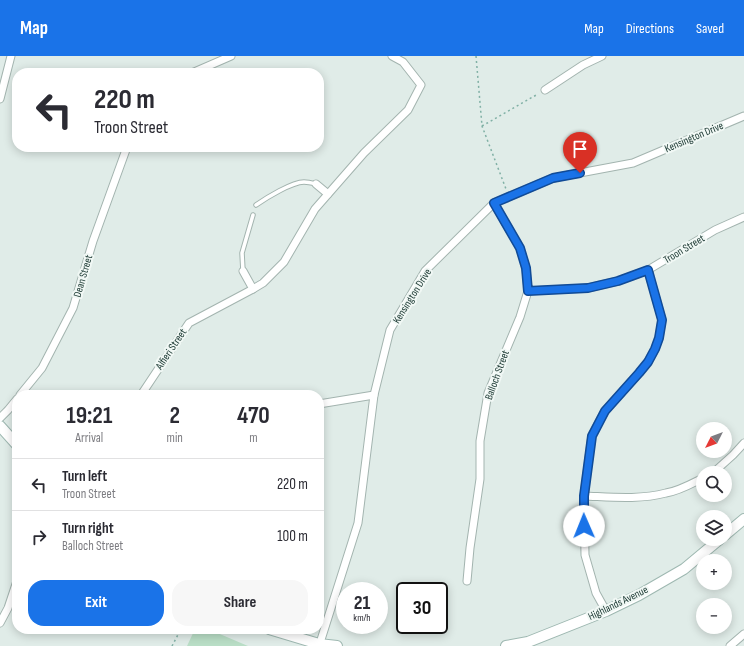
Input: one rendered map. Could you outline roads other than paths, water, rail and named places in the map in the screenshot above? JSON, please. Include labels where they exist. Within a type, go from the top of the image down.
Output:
[{"type":"main road","points":[[0,426],[12,439]]},
{"type":"main road","points":[[732,529],[744,519]]},
{"type":"main road","name":"Highlands Avenue","points":[[506,646],[528,642],[606,611],[639,595],[684,568],[711,546]]},
{"type":"main road","points":[[285,634],[319,645],[337,646]]},
{"type":"street","points":[[0,98],[2,79],[11,56]]},
{"type":"street","points":[[204,68],[232,56]]},
{"type":"street","name":"Alfieri Street","points":[[144,390],[189,323],[253,290],[263,283],[284,262],[314,209],[364,153],[408,110],[421,85],[403,62],[392,56]]},
{"type":"street","points":[[545,90],[583,64],[602,56]]},
{"type":"street","name":"Kensington Drive","points":[[324,629],[358,523],[374,395],[390,330],[425,271],[494,203],[553,178],[633,163],[744,116]]},
{"type":"street","name":"Dean Street","points":[[24,390],[42,368],[74,308],[93,241],[125,152]]},
{"type":"street","points":[[316,184],[328,194]]},
{"type":"street","name":"Balloch Street","points":[[467,581],[480,479],[480,442],[488,393],[520,317],[528,291],[526,268],[520,248],[494,203]]},
{"type":"street","name":"Troon Street","points":[[528,291],[588,288],[618,281],[648,270],[715,230],[744,217]]},
{"type":"street","points":[[243,270],[253,290]]},
{"type":"street","points":[[606,611],[596,593],[585,555],[584,496],[592,436],[605,411],[648,362],[659,338],[662,320],[648,270]]},
{"type":"street","points":[[324,403],[374,395]]},
{"type":"street","points":[[0,418],[12,405]]},
{"type":"street","points":[[721,466],[744,443]]},
{"type":"street","points":[[584,496],[641,498],[668,493],[696,482]]},
{"type":"street","points":[[0,623],[12,598]]},
{"type":"street","name":"Kensington Drive","points":[[319,645],[323,634]]},
{"type":"street","points":[[730,646],[744,634]]},
{"type":"lane","points":[[256,205],[266,198],[292,185],[303,182],[316,184]]},
{"type":"lane","points":[[243,270],[242,254],[253,215]]}]
